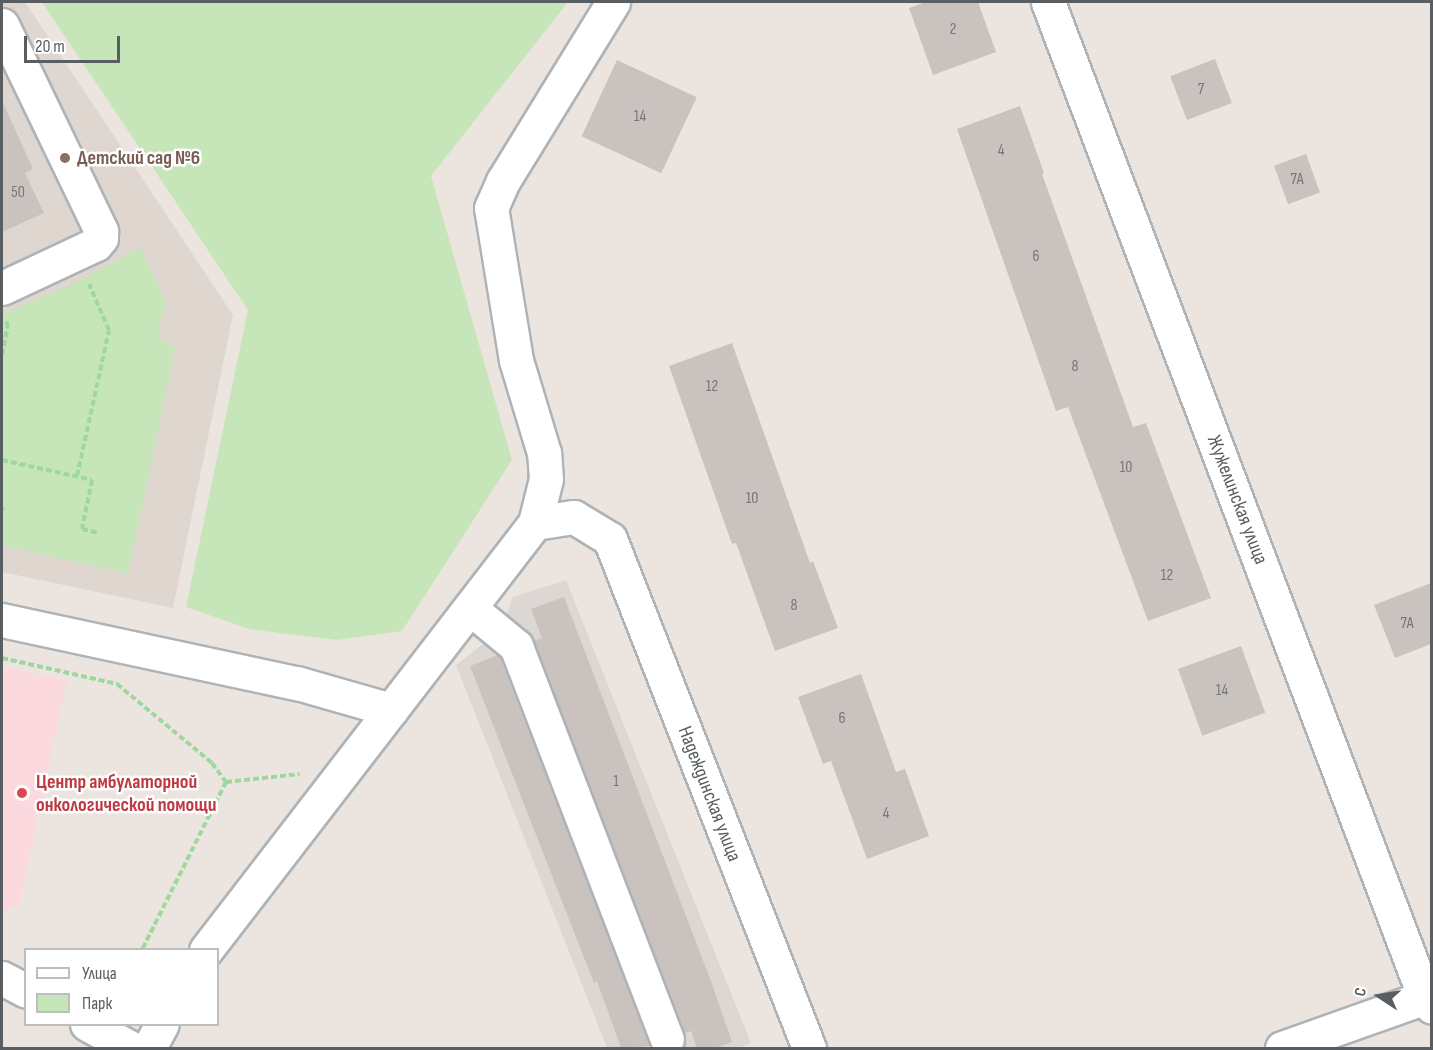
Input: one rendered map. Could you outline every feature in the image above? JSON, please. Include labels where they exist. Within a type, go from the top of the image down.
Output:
[{"type":"street","points":[[208,948],[535,523],[546,479],[544,453],[516,360],[491,208],[503,181],[613,2]]},
{"type":"street","name":"Жужелинская улица","points":[[1048,2],[1429,1000]]},
{"type":"street","points":[[2,25],[101,231],[101,238],[96,244],[2,288]]},
{"type":"street","name":"Надеждинская улица","points":[[535,523],[574,517],[609,539],[809,1048]]},
{"type":"street","points":[[470,608],[516,646],[667,1039]]},
{"type":"street","points":[[2,620],[297,683],[391,710]]},
{"type":"street","points":[[2,978],[24,990]]},
{"type":"street","points":[[1282,1048],[1429,1000]]},
{"type":"street","points":[[91,1026],[131,1048]]},
{"type":"street","points":[[149,1048],[161,1026]]},
{"type":"path","points":[[76,254],[109,330],[77,476]]},
{"type":"path","points":[[2,312],[8,325],[2,355]]},
{"type":"path","points":[[2,460],[92,480],[82,529],[100,533]]},
{"type":"path","points":[[2,658],[117,684],[212,763],[226,782]]},
{"type":"path","points":[[226,782],[345,769]]},
{"type":"path","points":[[143,948],[226,782]]},
{"type":"shaded area","name":"Детский сад №6","points":[[2,2],[25,2],[233,315],[173,608],[2,572]]},
{"type":"shaded area","points":[[566,580],[751,1043],[738,1048],[607,1048],[456,665],[501,630],[513,597]]},
{"type":"shaded area","name":"Центр амбулаторной онкологической помощи","points":[[2,667],[67,680],[19,906],[2,912]]},
{"type":"green space","points":[[42,2],[568,2],[431,176],[512,460],[402,631],[337,640],[249,629],[186,607],[248,310]]},
{"type":"green space","points":[[140,247],[166,302],[157,337],[175,347],[128,574],[2,545],[2,314],[79,281]]},
{"type":"building","points":[[926,2],[978,2],[996,52],[933,75],[909,8]]},
{"type":"building","points":[[1215,59],[1232,103],[1187,120],[1170,76]]},
{"type":"building","points":[[617,60],[697,97],[661,173],[582,136]]},
{"type":"building","points":[[2,101],[33,169],[25,173],[44,213],[2,232]]},
{"type":"building","points":[[1020,106],[1044,173],[1042,174],[1133,427],[1146,423],[1211,598],[1148,621],[1068,407],[1056,411],[957,129]]},
{"type":"building","points":[[1306,154],[1320,193],[1288,204],[1274,166]]},
{"type":"building","points":[[732,343],[810,563],[813,561],[838,628],[775,651],[736,543],[732,544],[669,366]]},
{"type":"building","points":[[1431,583],[1431,644],[1395,658],[1374,605]]},
{"type":"building","points":[[564,597],[732,1042],[715,1048],[697,1048],[691,1031],[685,1033],[534,641],[542,638],[531,609]]},
{"type":"building","points":[[1241,646],[1265,713],[1202,736],[1178,669]]},
{"type":"building","points":[[498,655],[650,1046],[621,1048],[597,981],[594,983],[470,666]]},
{"type":"building","points":[[861,674],[896,772],[905,769],[929,836],[867,859],[831,761],[823,764],[798,697]]},
{"type":"place","name":"Детский сад №6","points":[[65,158]]},
{"type":"place","name":"Центр амбулаторной онкологической помощи","points":[[22,793]]}]
